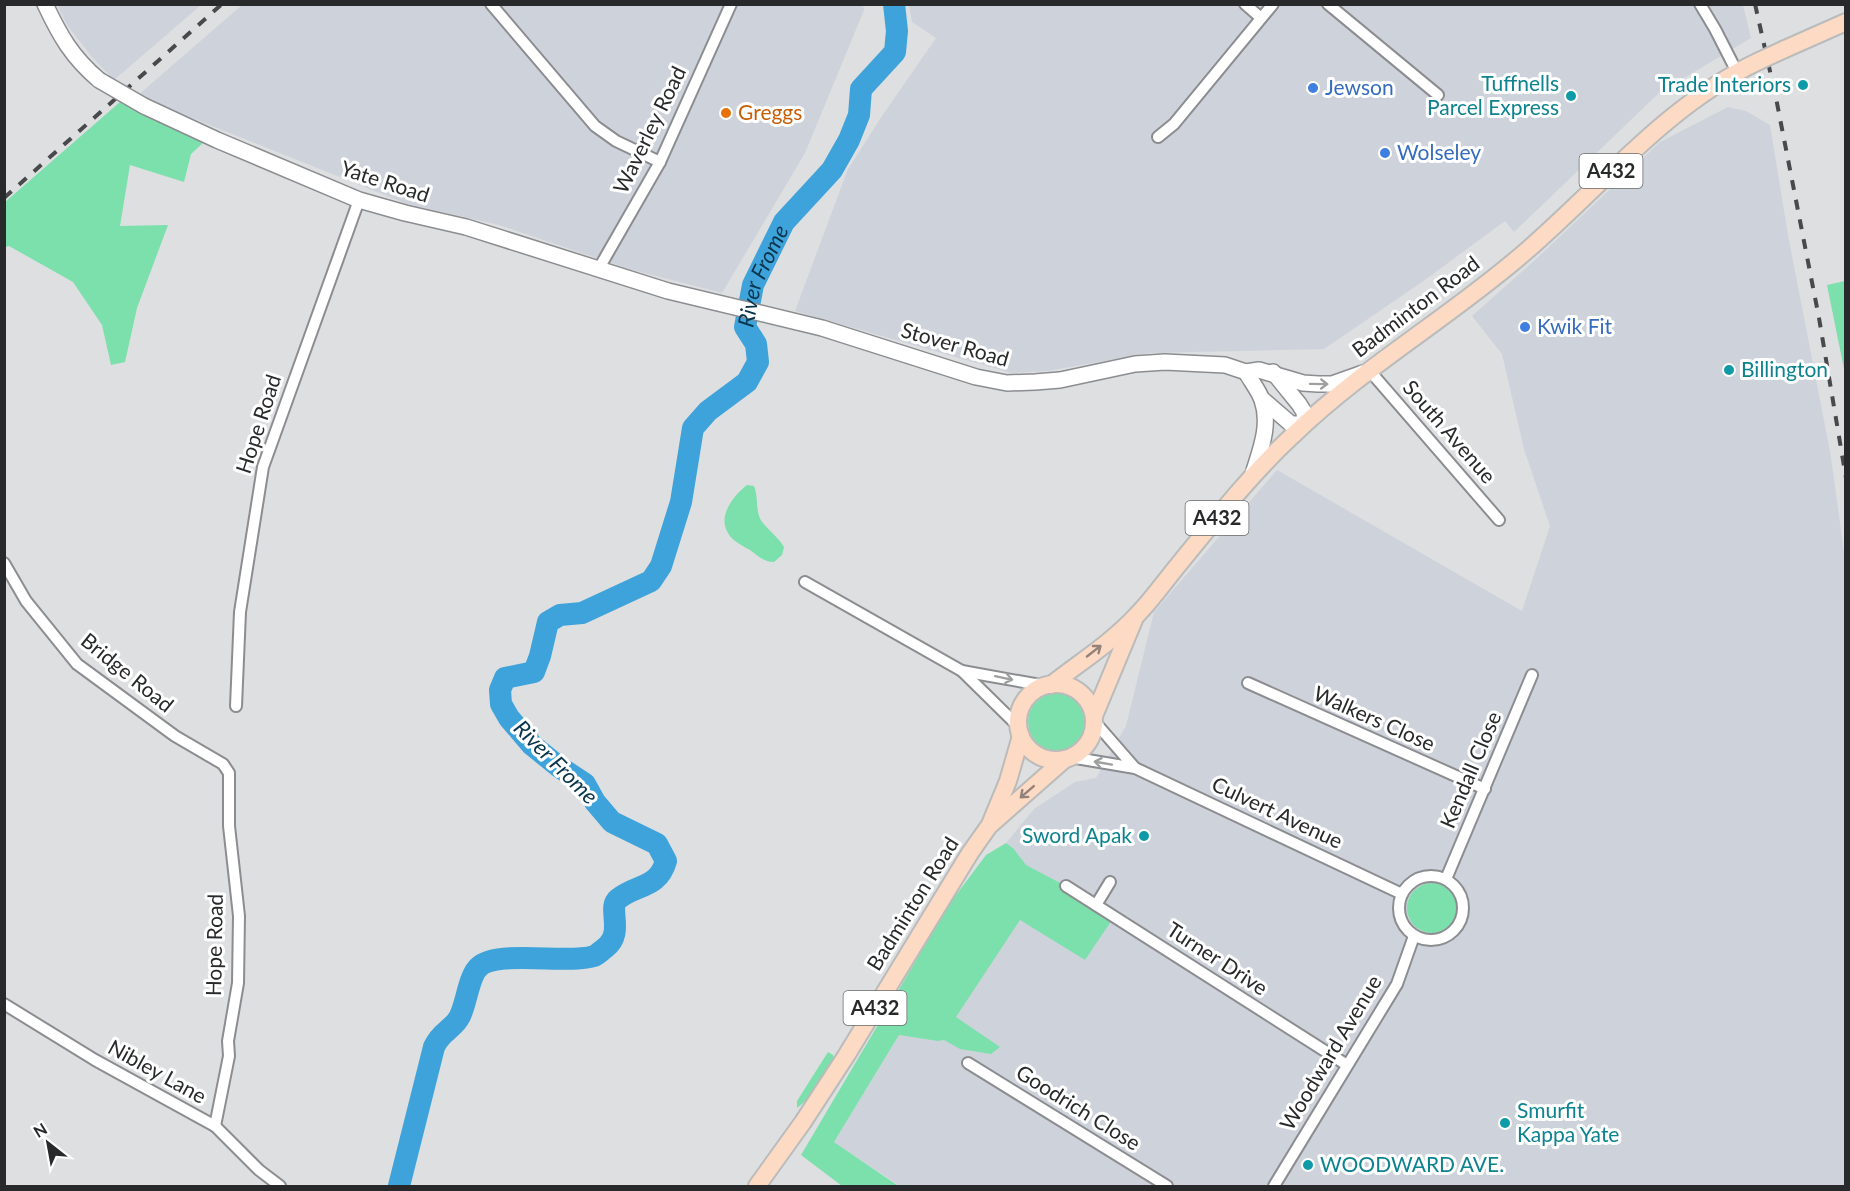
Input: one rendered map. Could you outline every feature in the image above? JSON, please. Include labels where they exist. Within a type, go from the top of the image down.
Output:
[{"type":"main road","name":"Yate Road","points":[[45,4],[70,51],[99,80],[144,106],[217,140],[359,200],[466,227],[668,291],[762,312]]},
{"type":"main road","name":"A432","points":[[1749,66],[1845,22]]},
{"type":"main road","name":"Badminton Road","points":[[1048,685],[1136,616],[1253,474],[1305,424],[1367,371],[1508,266],[1681,110],[1749,66]]},
{"type":"main road","name":"Stover Road","points":[[762,312],[836,332],[976,377],[1006,383],[1060,380],[1129,365],[1165,362],[1225,365],[1246,372],[1259,370],[1273,372],[1304,383],[1318,384],[1332,384],[1367,371]]},
{"type":"main road","points":[[1246,372],[1262,399],[1292,424],[1305,424],[1304,412],[1273,372]]},
{"type":"main road","points":[[1253,474],[1264,435],[1265,415],[1262,399]]},
{"type":"main road","name":"Badminton Road","points":[[1094,719],[1136,616]]},
{"type":"main road","points":[[1048,685],[1068,686],[1082,694],[1088,701],[1094,719],[1090,739],[1078,753],[1068,758],[1056,760],[1039,756],[1031,750],[1020,732],[1019,716],[1028,697],[1036,690],[1048,685]]},
{"type":"main road","name":"Badminton Road","points":[[757,1186],[803,1122],[846,1056],[940,900],[989,826],[1008,781],[1020,732]]},
{"type":"main road","name":"Badminton Road","points":[[989,826],[1068,758]]},
{"type":"street","points":[[490,4],[595,126],[616,141],[660,162]]},
{"type":"street","name":"Waverley Road","points":[[598,270],[660,162],[731,4]]},
{"type":"street","points":[[1245,4],[1261,18]]},
{"type":"street","points":[[1158,137],[1174,124],[1273,4]]},
{"type":"street","points":[[1328,4],[1438,95]]},
{"type":"street","points":[[1700,4],[1716,29],[1749,66]]},
{"type":"street","name":"Hope Road","points":[[236,706],[240,612],[263,466],[359,200]]},
{"type":"street","name":"South Avenue","points":[[1367,371],[1498,520]]},
{"type":"street","name":"Bridge Road","points":[[4,563],[26,601],[77,664],[175,736],[223,764]]},
{"type":"street","points":[[805,582],[962,671],[1020,732]]},
{"type":"street","points":[[962,671],[1048,685]]},
{"type":"street","name":"Kendall Close","points":[[1446,879],[1532,675]]},
{"type":"street","name":"Walkers Close","points":[[1248,683],[1485,789]]},
{"type":"street","name":"Culvert Avenue","points":[[1094,719],[1135,768]]},
{"type":"street","name":"Culvert Avenue","points":[[1068,758],[1135,768],[1402,894]]},
{"type":"street","name":"Hope Road","points":[[215,1126],[229,1056],[228,1041],[238,983],[239,916],[229,826],[229,773],[223,764]]},
{"type":"street","points":[[1430,876],[1446,879],[1459,892],[1463,906],[1460,921],[1448,935],[1431,940],[1414,936],[1403,925],[1399,913],[1402,894],[1416,879],[1430,876]]},
{"type":"street","points":[[1096,905],[1110,882]]},
{"type":"street","name":"Turner Drive","points":[[1066,886],[1347,1065]]},
{"type":"street","name":"Woodward Avenue","points":[[1274,1186],[1397,984],[1414,936]]},
{"type":"street","name":"Nibley Lane","points":[[4,1004],[95,1059],[215,1126],[259,1170],[280,1186]]},
{"type":"street","name":"Goodrich Close","points":[[968,1063],[1167,1186]]},
{"type":"shaded area","points":[[57,5],[201,5],[114,80],[67,25]]},
{"type":"shaded area","points":[[242,5],[863,5],[864,10],[805,153],[722,293],[629,269],[499,225],[407,204],[137,96]]},
{"type":"shaded area","points":[[909,5],[1743,5],[1751,38],[1659,93],[1514,232],[1505,221],[1422,282],[1324,349],[1149,353],[1048,371],[1011,373],[795,311],[848,169],[936,38],[912,22]]},
{"type":"shaded area","points":[[1728,107],[1746,111],[1770,125],[1788,235],[1831,457],[1845,560],[1845,1186],[896,1186],[897,1184],[834,1142],[1013,848],[1006,843],[1034,809],[1075,782],[1096,778],[1126,726],[1154,612],[1277,470],[1522,611],[1550,526],[1524,449],[1502,354],[1472,316],[1660,142]]},
{"type":"green space","points":[[120,102],[204,142],[191,154],[184,182],[130,165],[120,226],[168,225],[137,308],[125,362],[111,365],[102,325],[73,282],[9,246],[5,247],[4,203]]},
{"type":"green space","points":[[1846,281],[1845,374],[1827,285]]},
{"type":"green space","points":[[747,485],[754,486],[761,520],[784,547],[782,555],[774,562],[761,558],[734,540],[725,526],[724,520],[728,506]]},
{"type":"green space","points":[[1057,693],[1068,695],[1081,706],[1086,722],[1084,733],[1073,746],[1057,751],[1046,749],[1033,738],[1028,722],[1030,711],[1041,698]]},
{"type":"green space","points":[[1006,843],[1013,848],[1026,865],[1066,886],[1114,917],[1085,960],[1020,920],[956,1017],[1000,1047],[991,1054],[960,1049],[944,1040],[899,1035],[834,1142],[897,1185],[842,1186],[801,1155],[950,903],[986,855]]},
{"type":"green space","points":[[1437,883],[1450,890],[1456,898],[1456,918],[1450,926],[1442,932],[1427,933],[1414,926],[1408,918],[1407,903],[1414,890],[1422,884]]},
{"type":"green space","points":[[828,1052],[833,1055],[834,1059],[809,1098],[797,1108],[797,1101]]},
{"type":"waterway","name":"River Frome","points":[[399,1186],[434,1047],[440,1037],[460,1016],[477,969],[485,963],[498,959],[567,959],[595,955],[611,942],[614,935],[614,908],[618,899],[658,877],[666,861],[657,844],[612,822],[595,802],[585,784],[532,745],[509,718],[501,704],[500,690],[505,678],[534,672],[548,622],[560,615],[582,613],[651,581],[661,566],[681,502],[693,428],[708,411],[747,382],[758,362],[756,344],[745,327],[753,285],[784,222],[832,170],[849,140],[859,115],[861,89],[895,52],[897,31],[894,4]]},
{"type":"railway","points":[[4,198],[222,4]]},
{"type":"railway","points":[[1755,4],[1776,98],[1819,318],[1846,478]]},
{"type":"place","name":"Trade Interiors","points":[[1803,85]]},
{"type":"place","name":"Jewson","points":[[1313,88]]},
{"type":"place","name":"Tuffnells Parcel Express","points":[[1571,96]]},
{"type":"place","name":"Greggs","points":[[726,113]]},
{"type":"place","name":"Wolseley","points":[[1385,153]]},
{"type":"place","name":"Kwik Fit","points":[[1525,327]]},
{"type":"place","name":"Billington","points":[[1729,370]]},
{"type":"place","name":"Sword Apak","points":[[1144,836]]},
{"type":"place","name":"Smurfit Kappa Yate","points":[[1505,1123]]},
{"type":"place","name":"WOODWARD AVE.","points":[[1308,1165]]}]
